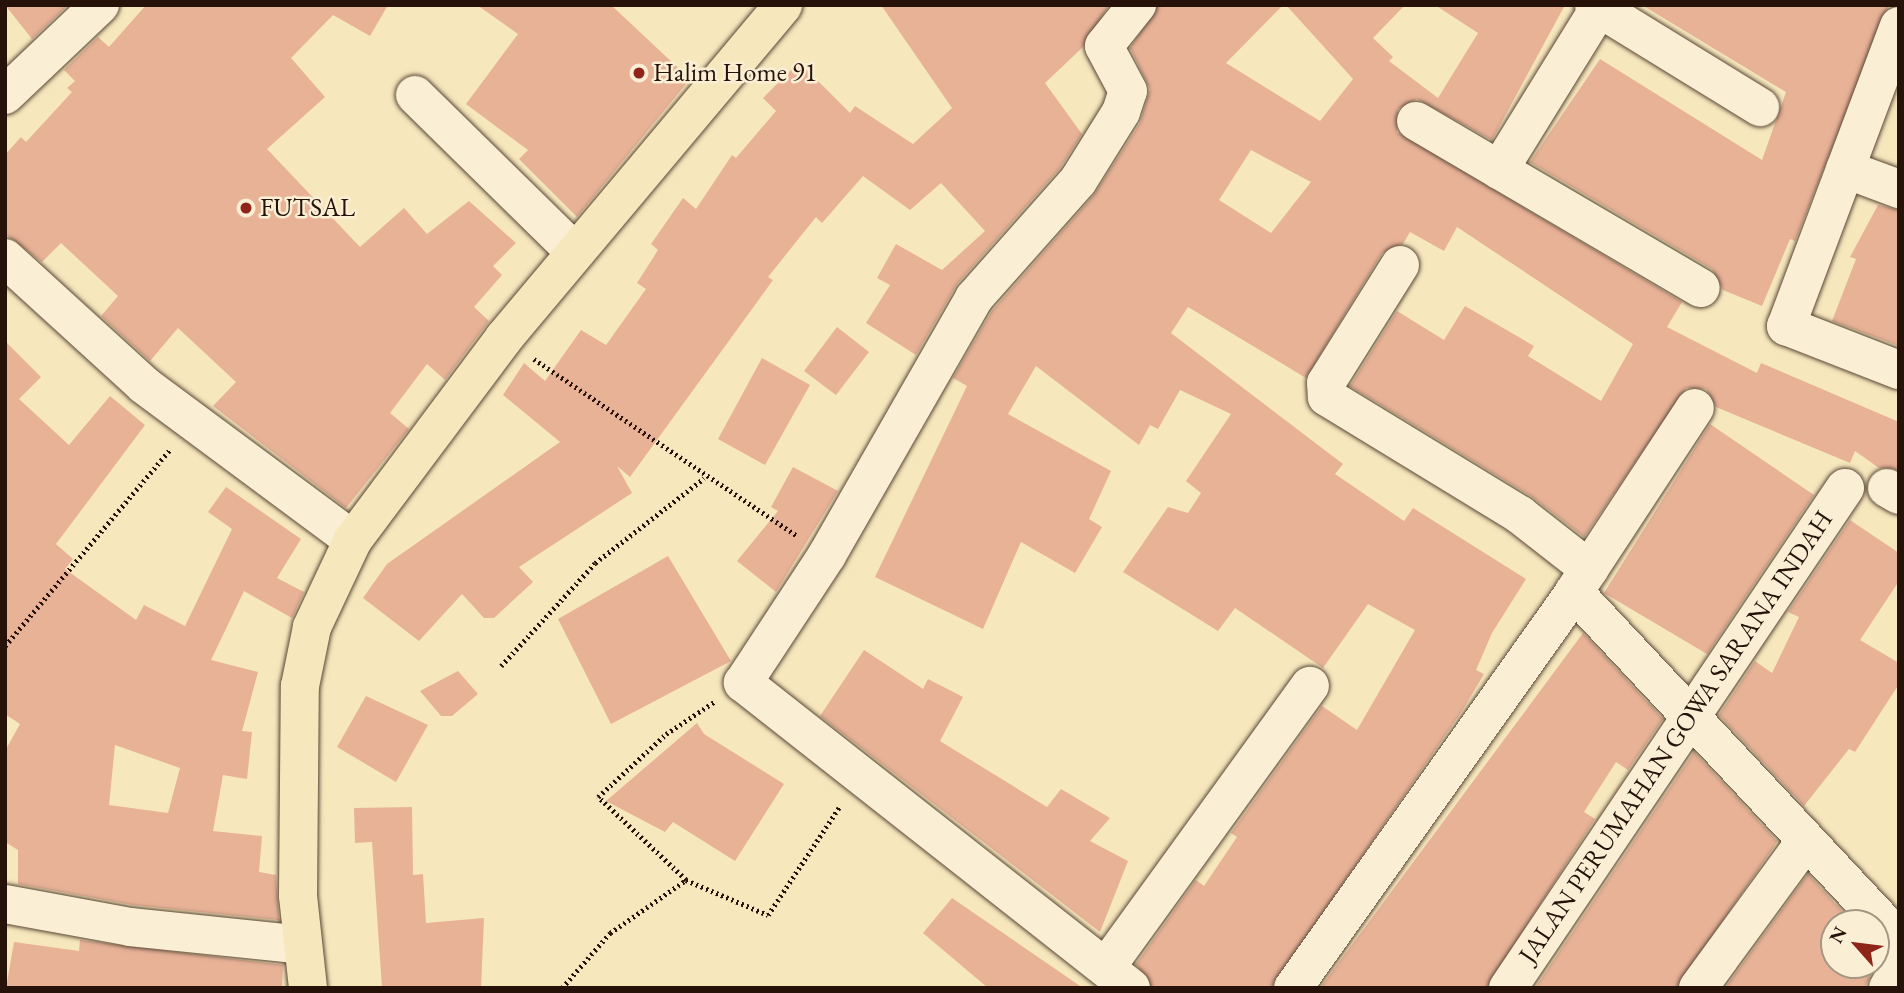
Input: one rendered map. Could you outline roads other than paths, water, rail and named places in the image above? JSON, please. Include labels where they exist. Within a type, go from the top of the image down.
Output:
[{"type":"main road","points":[[308,988],[298,896],[300,686],[312,627],[353,540],[504,338],[783,5]]},
{"type":"street","points":[[5,95],[100,5]]},
{"type":"street","points":[[1137,5],[1104,46],[1128,91],[1121,112],[1078,181],[974,298],[827,555],[743,683],[1119,977],[1310,686]]},
{"type":"street","points":[[1499,170],[1598,6],[1760,107]]},
{"type":"street","points":[[1899,26],[1786,326],[1899,370]]},
{"type":"street","points":[[415,95],[575,252]]},
{"type":"street","points":[[1416,121],[1701,288]]},
{"type":"street","points":[[1845,169],[1899,189]]},
{"type":"street","points":[[5,257],[193,422],[353,540]]},
{"type":"street","points":[[1400,265],[1331,374],[1327,397],[1520,515],[1582,580],[1691,714],[1805,842],[1899,939]]},
{"type":"street","points":[[1297,986],[1582,580],[1695,408]]},
{"type":"street","name":"JALAN PERUMAHAN GOWA SARANA INDAH","points":[[1508,988],[1845,488]]},
{"type":"street","points":[[1698,988],[1805,842]]},
{"type":"street","points":[[5,904],[130,926],[303,945]]},
{"type":"street","points":[[1888,988],[1899,969]]},
{"type":"place","name":"Halim Home 91","points":[[639,73]]},
{"type":"place","name":"FUTSAL","points":[[246,208]]}]
